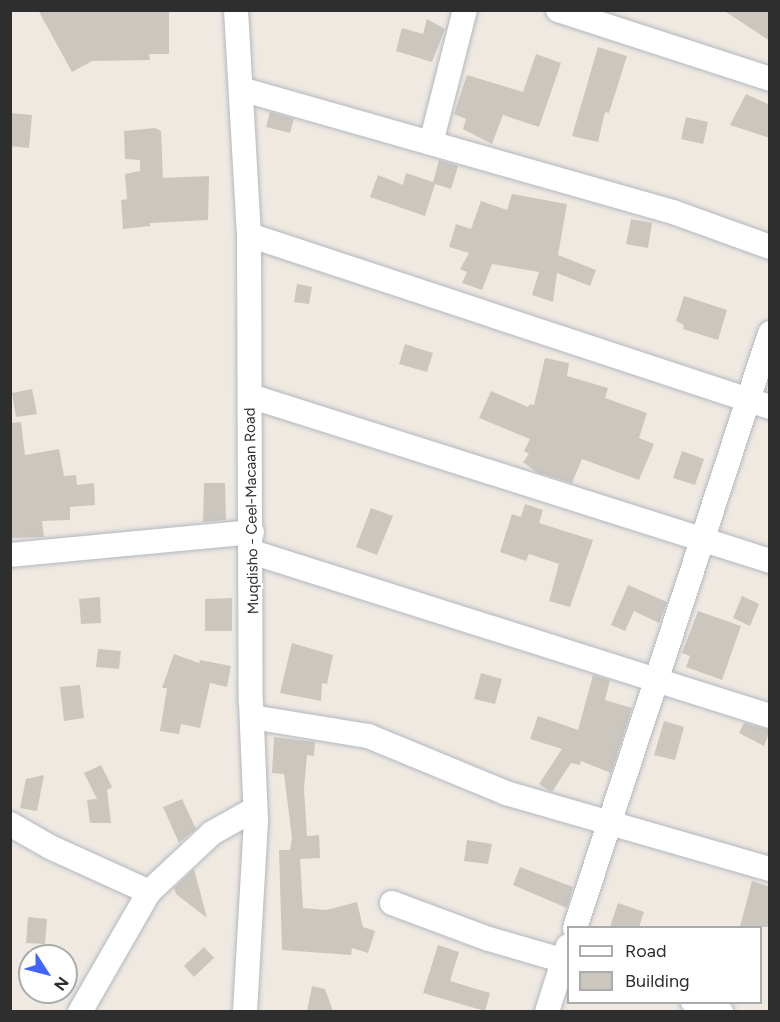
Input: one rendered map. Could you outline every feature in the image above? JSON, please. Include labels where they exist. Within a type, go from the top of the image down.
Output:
[{"type":"street","name":"Muqdisho - Ceel-Macaan Road","points":[[236,10],[249,235],[252,717],[255,809],[245,1011]]},
{"type":"street","points":[[431,143],[465,10]]},
{"type":"street","points":[[558,10],[770,78]]},
{"type":"street","points":[[241,89],[673,212],[770,247]]},
{"type":"street","points":[[249,235],[758,403]]},
{"type":"street","points":[[574,926],[702,540],[758,403],[770,333]]},
{"type":"street","points":[[250,396],[770,561]]},
{"type":"street","points":[[10,555],[252,542],[656,680],[770,716]]},
{"type":"street","points":[[252,717],[368,736],[507,793],[608,825],[770,868]]},
{"type":"street","points":[[80,1011],[149,892],[212,833],[255,809]]},
{"type":"street","points":[[10,824],[50,847],[149,892]]},
{"type":"street","points":[[392,903],[489,939],[567,956],[547,1011]]},
{"type":"street","points":[[699,1004],[721,1011]]},
{"type":"building","points":[[38,10],[169,10],[169,54],[149,54],[150,60],[92,61],[72,72]]},
{"type":"building","points":[[723,10],[770,10],[770,41]]},
{"type":"building","points":[[427,19],[445,29],[432,62],[396,51],[402,28],[423,34]]},
{"type":"building","points":[[598,47],[627,56],[609,113],[605,112],[598,142],[572,136]]},
{"type":"building","points":[[536,54],[561,63],[539,127],[503,115],[492,144],[463,129],[466,119],[454,114],[467,75],[523,92]]},
{"type":"building","points":[[746,94],[770,105],[770,138],[730,125]]},
{"type":"building","points":[[270,112],[294,119],[290,133],[266,127]]},
{"type":"building","points":[[10,113],[32,115],[29,148],[10,146]]},
{"type":"building","points":[[686,117],[708,122],[703,144],[681,139]]},
{"type":"building","points":[[155,128],[161,131],[163,178],[209,176],[208,220],[150,223],[150,226],[123,229],[121,200],[127,199],[125,174],[140,171],[140,160],[125,159],[124,131]]},
{"type":"building","points":[[439,160],[458,166],[451,189],[435,184],[425,216],[370,197],[378,175],[403,185],[406,173],[433,182]]},
{"type":"building","points":[[512,194],[567,204],[558,255],[596,270],[590,286],[557,273],[553,302],[532,295],[539,272],[492,264],[482,290],[462,283],[467,272],[460,269],[469,253],[449,247],[456,224],[471,229],[481,201],[507,210]]},
{"type":"building","points":[[631,219],[652,223],[648,248],[626,244]]},
{"type":"building","points":[[297,284],[312,287],[309,304],[294,302]]},
{"type":"building","points":[[684,296],[727,310],[718,340],[683,329],[684,325],[676,321]]},
{"type":"building","points":[[405,344],[433,353],[427,372],[399,364]]},
{"type":"building","points":[[545,358],[569,363],[567,376],[608,388],[605,398],[647,413],[639,438],[654,444],[639,480],[582,459],[572,483],[536,472],[523,462],[529,454],[524,451],[530,439],[479,418],[491,391],[528,407],[530,404],[534,405]]},
{"type":"building","points":[[32,389],[37,414],[16,417],[12,393]]},
{"type":"building","points":[[21,422],[25,455],[59,449],[64,476],[76,475],[77,485],[94,483],[95,505],[70,507],[70,520],[42,521],[44,537],[10,538],[10,423]]},
{"type":"building","points":[[682,451],[704,459],[695,485],[673,478]]},
{"type":"building","points":[[204,483],[225,483],[226,520],[203,522]]},
{"type":"building","points":[[525,504],[543,510],[539,523],[593,540],[570,607],[549,601],[559,564],[529,554],[526,561],[500,552],[512,514],[521,517]]},
{"type":"building","points":[[371,508],[393,516],[377,555],[356,547]]},
{"type":"building","points":[[628,585],[667,602],[659,623],[634,611],[625,631],[611,625]]},
{"type":"building","points":[[742,596],[759,604],[750,626],[733,618]]},
{"type":"building","points":[[100,597],[101,623],[81,624],[79,599]]},
{"type":"building","points":[[232,598],[232,631],[205,631],[205,599]]},
{"type":"building","points":[[698,611],[741,626],[722,680],[686,667],[690,656],[682,653]]},
{"type":"building","points":[[292,643],[333,655],[327,684],[322,683],[321,701],[280,693]]},
{"type":"building","points":[[98,649],[121,651],[119,669],[96,667]]},
{"type":"building","points":[[174,654],[199,663],[200,660],[231,666],[227,687],[210,683],[200,728],[181,724],[179,734],[160,731],[167,688],[162,688]]},
{"type":"building","points":[[481,673],[502,679],[495,704],[474,699]]},
{"type":"building","points":[[593,675],[610,680],[605,700],[632,708],[611,773],[581,761],[580,765],[571,763],[552,792],[539,784],[562,749],[530,739],[538,716],[578,730]]},
{"type":"building","points":[[80,685],[84,718],[64,721],[60,687]]},
{"type":"building","points":[[664,721],[684,727],[675,760],[654,755]]},
{"type":"building","points":[[744,723],[770,730],[764,746],[739,733]]},
{"type":"building","points":[[274,737],[315,742],[314,756],[307,755],[304,789],[307,836],[319,835],[320,858],[300,859],[303,908],[326,910],[357,902],[363,927],[375,931],[368,953],[352,948],[351,955],[282,950],[279,850],[290,850],[292,838],[284,774],[272,773]]},
{"type":"building","points":[[101,765],[112,787],[107,790],[111,823],[90,823],[87,800],[97,799],[84,773]]},
{"type":"building","points":[[44,775],[37,811],[20,808],[26,779]]},
{"type":"building","points":[[182,799],[196,829],[179,843],[163,807]]},
{"type":"building","points":[[467,840],[492,844],[488,864],[464,861]]},
{"type":"building","points":[[520,867],[573,887],[567,908],[513,885]]},
{"type":"building","points":[[194,869],[207,918],[176,894],[174,888]]},
{"type":"building","points":[[752,881],[770,887],[770,927],[740,926]]},
{"type":"building","points":[[618,903],[644,912],[639,926],[610,926]]},
{"type":"building","points":[[28,917],[47,919],[45,944],[26,943]]},
{"type":"building","points":[[438,945],[459,952],[450,981],[490,993],[485,1011],[423,993]]},
{"type":"building","points":[[204,947],[214,958],[194,977],[184,966]]},
{"type":"building","points":[[312,986],[325,989],[333,1011],[307,1011]]}]
